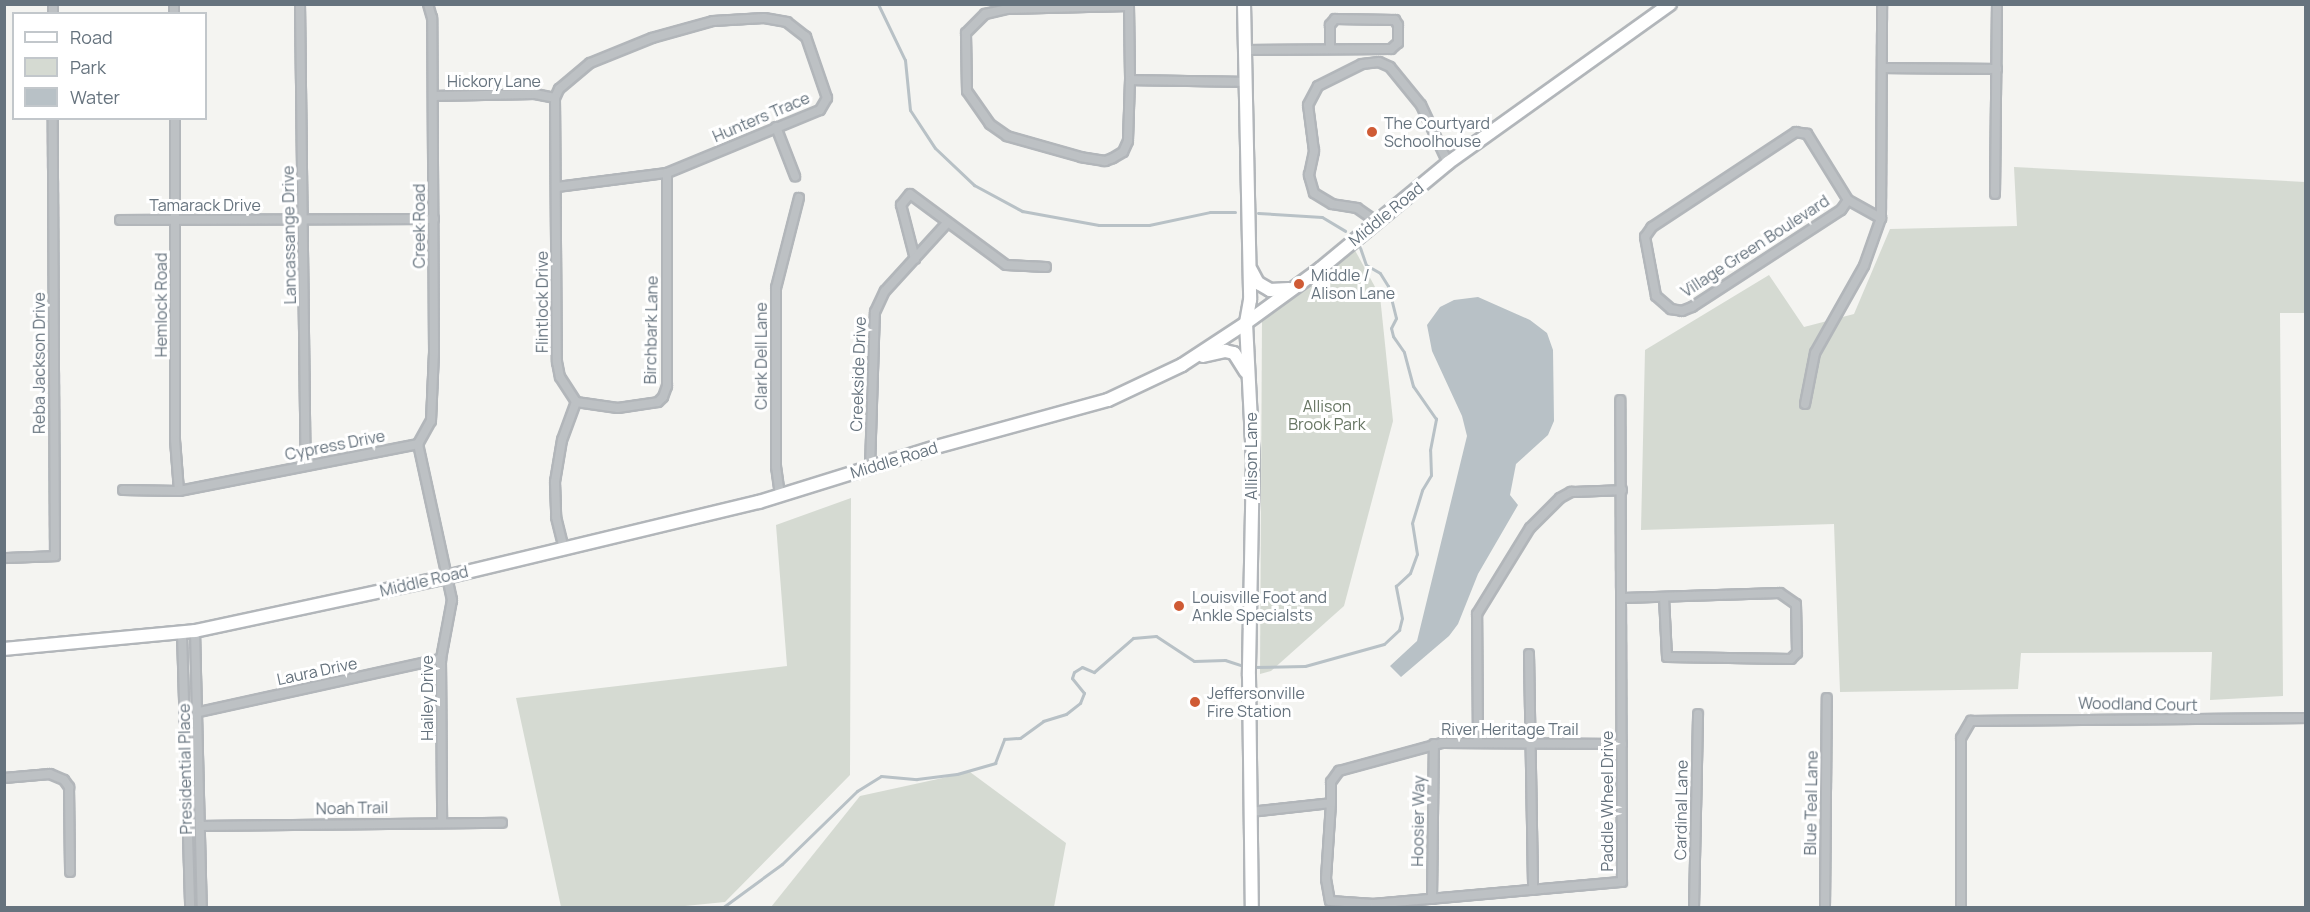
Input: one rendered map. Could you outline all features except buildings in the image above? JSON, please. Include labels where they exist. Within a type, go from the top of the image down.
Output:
[{"type":"main road","name":"Allison Lane","points":[[1244,4],[1250,300],[1246,323],[1253,459],[1249,660],[1252,908]]},
{"type":"main road","name":"Middle Road","points":[[4,649],[195,631],[446,577],[780,495],[1108,400],[1193,358],[1246,323],[1377,222],[1448,163],[1670,4]]},
{"type":"main road","points":[[1249,257],[1258,283],[1270,290],[1296,286]]},
{"type":"main road","points":[[1193,358],[1213,352],[1234,353],[1248,375]]},
{"type":"street","name":"Lancassange Drive","points":[[300,4],[306,465]]},
{"type":"street","name":"Creek Road","points":[[418,444],[431,421],[434,219],[432,18],[428,4]]},
{"type":"street","points":[[1805,404],[1815,353],[1864,266],[1881,218],[1882,4]]},
{"type":"street","points":[[1995,194],[1997,4]]},
{"type":"street","points":[[1129,5],[1128,141],[1123,152],[1113,158],[1105,161],[1081,157],[1000,133],[967,91],[966,33],[976,20],[1006,9],[1129,5]]},
{"type":"street","name":"Hunters Trace","points":[[555,98],[571,76],[590,63],[652,38],[713,21],[764,18],[787,22],[806,37],[827,98],[820,110],[667,173],[557,187]]},
{"type":"street","points":[[1245,50],[1329,47],[1394,48],[1398,43],[1398,25],[1395,20],[1335,19],[1330,26],[1329,47]]},
{"type":"street","points":[[1377,222],[1357,208],[1332,204],[1314,192],[1309,175],[1314,151],[1308,105],[1318,86],[1362,63],[1379,62],[1390,67],[1421,105],[1448,163]]},
{"type":"street","points":[[1882,68],[1997,69]]},
{"type":"street","points":[[1130,80],[1246,82]]},
{"type":"street","name":"Hickory Lane","points":[[433,96],[535,94],[555,98]]},
{"type":"street","name":"Flintlock Drive","points":[[555,98],[557,362],[560,377],[576,402]]},
{"type":"street","name":"Reba Jackson Drive","points":[[4,558],[55,556],[53,120]]},
{"type":"street","name":"Hemlock Road","points":[[175,120],[179,491]]},
{"type":"street","points":[[776,127],[795,176]]},
{"type":"street","name":"Village Green Boulevard","points":[[1848,200],[1841,210],[1692,307],[1682,311],[1671,309],[1656,296],[1645,237],[1652,227],[1796,132],[1807,134],[1848,200],[1881,218]]},
{"type":"street","name":"Birchbark Lane","points":[[576,402],[618,408],[658,402],[663,397],[667,386],[667,173]]},
{"type":"street","points":[[915,259],[902,199],[913,194],[947,223],[1006,265],[1046,267]]},
{"type":"street","name":"Clark Dell Lane","points":[[780,495],[776,467],[776,288],[797,219],[799,198]]},
{"type":"street","name":"Tamarack Drive","points":[[120,220],[434,219]]},
{"type":"street","name":"Creekside Drive","points":[[870,468],[875,312],[885,291],[947,223]]},
{"type":"street","name":"Paddle Wheel Drive","points":[[1331,803],[1326,879],[1330,901],[1374,904],[1622,882],[1623,598],[1620,400]]},
{"type":"street","points":[[564,548],[556,517],[555,482],[562,440],[576,402]]},
{"type":"street","points":[[418,444],[446,577]]},
{"type":"street","name":"Cypress Drive","points":[[123,490],[179,491],[418,444]]},
{"type":"street","points":[[1478,743],[1477,614],[1530,528],[1560,498],[1570,492],[1622,490]]},
{"type":"street","name":"Hailey Drive","points":[[442,822],[441,659],[443,639],[451,617],[446,577]]},
{"type":"street","points":[[1623,598],[1768,592],[1790,597],[1796,604],[1797,653],[1791,659],[1667,657],[1664,597]]},
{"type":"street","name":"Presidential Place","points":[[195,631],[202,826],[202,908]]},
{"type":"street","name":"Presidential Place","points":[[182,633],[190,908]]},
{"type":"street","points":[[1529,654],[1533,890]]},
{"type":"street","name":"Laura Drive","points":[[199,712],[441,659]]},
{"type":"street","name":"Blue Teal Lane","points":[[1825,908],[1827,698]]},
{"type":"street","name":"Cardinal Lane","points":[[1694,908],[1698,714]]},
{"type":"street","name":"Woodland Court","points":[[1960,908],[1961,738],[1971,721],[2306,717]]},
{"type":"street","name":"River Heritage Trail","points":[[1331,803],[1331,782],[1339,771],[1434,744],[1622,744]]},
{"type":"street","name":"Hoosier Way","points":[[1432,899],[1434,744]]},
{"type":"street","points":[[4,778],[50,774],[63,780],[69,787],[70,872]]},
{"type":"street","points":[[1250,812],[1331,803]]},
{"type":"street","name":"Noah Trail","points":[[202,826],[502,823]]},
{"type":"green space","points":[[2014,167],[2305,182],[2305,313],[2280,313],[2283,696],[2210,700],[2212,652],[2021,653],[2018,689],[1840,692],[1834,524],[1641,530],[1645,350],[1769,275],[1804,327],[1854,314],[1890,229],[2017,226]]},
{"type":"green space","name":"Allison Brook Park","points":[[1351,243],[1380,296],[1393,421],[1344,606],[1271,671],[1260,674],[1262,321]]},
{"type":"green space","points":[[851,498],[850,775],[725,902],[665,908],[561,907],[516,698],[787,666],[776,525]]},
{"type":"green space","points":[[970,772],[1066,843],[1054,907],[771,907],[860,796]]},
{"type":"water","points":[[1478,297],[1530,320],[1547,333],[1553,350],[1554,421],[1548,435],[1516,464],[1510,495],[1518,505],[1478,574],[1458,624],[1449,636],[1401,677],[1390,666],[1417,641],[1467,436],[1462,416],[1432,351],[1427,325],[1440,307],[1454,300]]},
{"type":"waterway","points":[[878,4],[905,60],[910,110],[935,148],[974,185],[1022,211],[1099,225],[1149,225],[1210,212],[1235,212]]},
{"type":"waterway","points":[[1258,213],[1322,217],[1345,231]]},
{"type":"waterway","points":[[1253,667],[1305,666],[1384,644],[1399,630],[1402,618],[1396,586],[1410,573],[1417,554],[1412,523],[1422,490],[1431,475],[1430,450],[1436,419],[1413,386],[1404,352],[1393,336],[1391,328],[1396,318],[1388,286],[1380,273],[1366,265],[1360,248]]},
{"type":"waterway","points":[[722,908],[782,864],[857,791],[881,776],[917,779],[957,774],[995,763],[1004,739],[1020,738],[1043,721],[1066,714],[1080,703],[1084,693],[1072,678],[1074,672],[1082,667],[1094,672],[1133,638],[1156,636],[1194,661],[1225,660],[1247,667]]},
{"type":"place","name":"The Courtyard Schoolhouse","points":[[1372,132]]},
{"type":"place","name":"Middle / Alison Lane","points":[[1299,284]]},
{"type":"place","name":"Louisville Foot and Ankle Specialsts","points":[[1179,606]]},
{"type":"place","name":"Jeffersonville Fire Station","points":[[1195,702]]}]
